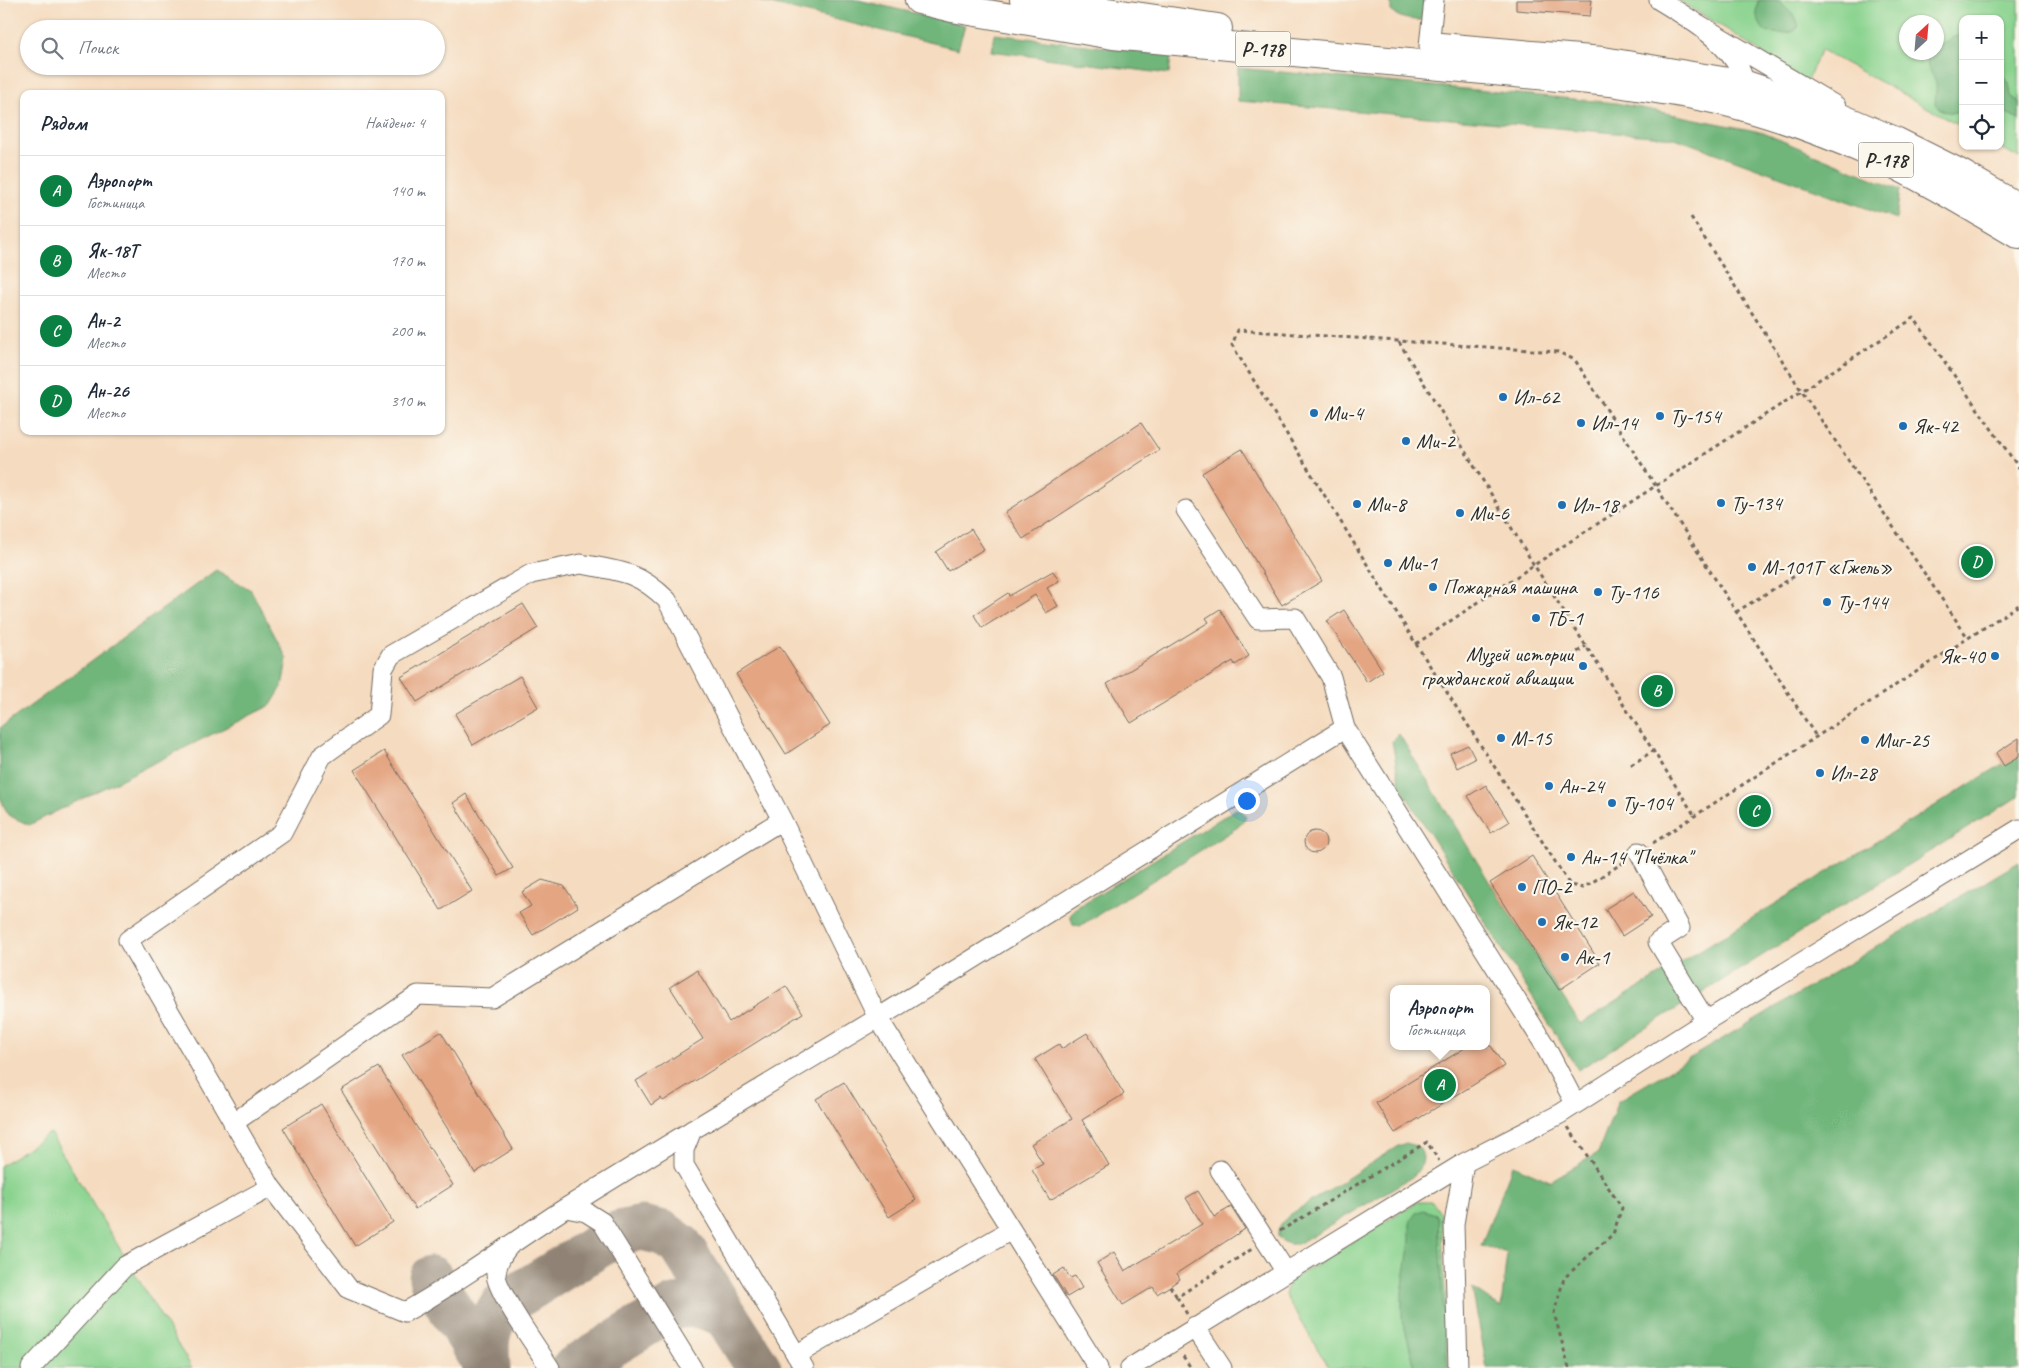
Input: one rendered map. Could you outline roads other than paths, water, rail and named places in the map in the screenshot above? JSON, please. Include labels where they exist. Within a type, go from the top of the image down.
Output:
[{"type":"highway","name":"Р-178","points":[[919,0],[952,8],[1113,35],[1610,82],[1683,93],[1745,95],[1815,130],[1870,153],[1934,185],[2019,235]]},
{"type":"highway","name":"Р-178","points":[[1024,0],[1226,29],[1603,61],[1745,95],[1822,110],[1895,141],[1961,174],[2019,208]]},
{"type":"street","points":[[1430,46],[1434,0]]},
{"type":"street","points":[[1658,0],[1895,141]]},
{"type":"street","points":[[1693,21],[1721,44],[1737,64],[1745,95]]},
{"type":"street","points":[[1186,510],[1258,619],[1295,618],[1330,678],[1345,728],[1544,1044],[1575,1103]]},
{"type":"street","points":[[1098,1368],[878,1018],[782,820],[667,600],[650,584],[625,572],[581,564],[531,574],[391,655],[383,669],[379,715],[322,756],[282,833],[128,940],[271,1187],[349,1289],[406,1312],[440,1293],[511,1243],[566,1208],[878,1018],[1345,728]]},
{"type":"street","points":[[233,1123],[418,995],[492,998],[782,820]]},
{"type":"street","points":[[1130,1368],[1464,1163],[1560,1114],[1706,1020],[2019,829]]},
{"type":"street","points":[[1639,852],[1680,928],[1658,942],[1706,1020]]},
{"type":"street","points":[[692,1130],[684,1150],[684,1165],[800,1361],[1011,1230]]},
{"type":"street","points":[[1458,1368],[1454,1224],[1464,1163]]},
{"type":"street","points":[[1220,1170],[1286,1272]]},
{"type":"street","points":[[31,1368],[125,1266],[271,1187]]},
{"type":"street","points":[[566,1208],[586,1212],[602,1222],[692,1368]]},
{"type":"street","points":[[511,1243],[500,1257],[496,1275],[502,1291],[550,1368]]},
{"type":"street","points":[[1196,1327],[1222,1368]]},
{"type":"place","name":"Ил-62","points":[[1503,397]]},
{"type":"place","name":"Ми-4","points":[[1314,413]]},
{"type":"place","name":"Ту-154","points":[[1660,416]]},
{"type":"place","name":"Ил-14","points":[[1581,423]]},
{"type":"place","name":"Як-42","points":[[1903,426]]},
{"type":"place","name":"Ми-2","points":[[1406,441]]},
{"type":"place","name":"Ту-134","points":[[1721,503]]},
{"type":"place","name":"Ми-8","points":[[1357,504]]},
{"type":"place","name":"Ил-18","points":[[1562,505]]},
{"type":"place","name":"Ми-6","points":[[1460,513]]},
{"type":"place","name":"Ан-26","points":[[1977,562]]},
{"type":"place","name":"Ми-1","points":[[1388,563]]},
{"type":"place","name":"М-101Т «Гжель»","points":[[1752,567]]},
{"type":"place","name":"Пожарная машина","points":[[1433,587]]},
{"type":"place","name":"Ту-116","points":[[1598,592]]},
{"type":"place","name":"Ту-144","points":[[1827,602]]},
{"type":"place","name":"ТБ-1","points":[[1536,618]]},
{"type":"place","name":"Як-40","points":[[1995,656]]},
{"type":"place","name":"Музей истории гражданской авиации","points":[[1583,666]]},
{"type":"place","name":"Як-18Т","points":[[1657,691]]},
{"type":"place","name":"М-15","points":[[1501,738]]},
{"type":"place","name":"Миг-25","points":[[1865,740]]},
{"type":"place","name":"Ил-28","points":[[1820,773]]},
{"type":"place","name":"Ан-24","points":[[1549,786]]},
{"type":"place","name":"Ту-104","points":[[1612,803]]},
{"type":"place","name":"Ан-2","points":[[1755,811]]},
{"type":"place","name":"Ан-14 \"Пчёлка\"","points":[[1571,857]]},
{"type":"place","name":"ПО-2","points":[[1522,887]]},
{"type":"place","name":"Як-12","points":[[1542,922]]},
{"type":"place","name":"Ак-1","points":[[1565,957]]},
{"type":"place","name":"Аэропорт","points":[[1440,1085]]}]
